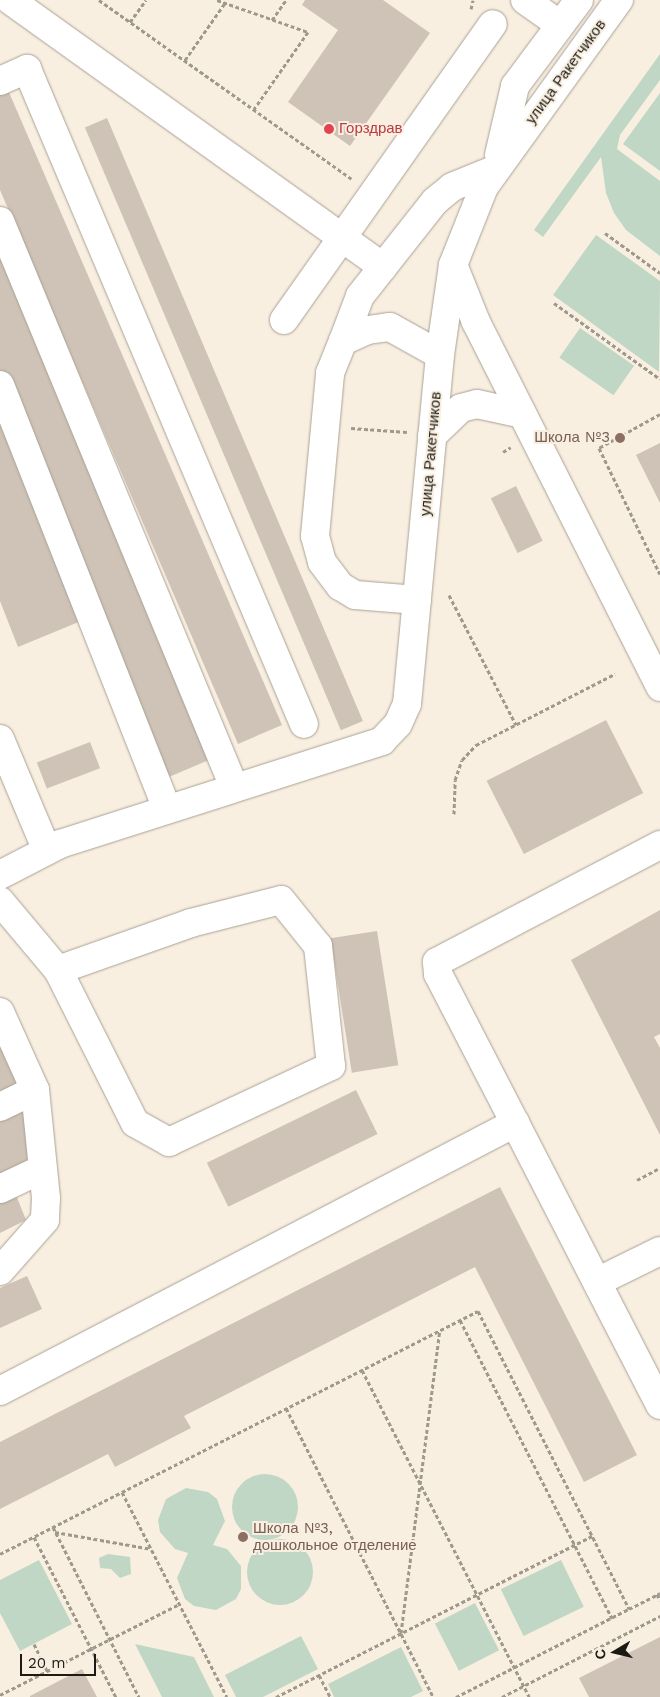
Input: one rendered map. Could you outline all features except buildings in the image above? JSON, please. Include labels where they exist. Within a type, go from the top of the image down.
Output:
[{"type":"street","points":[[10,0],[383,267]]},
{"type":"street","points":[[525,0],[560,25]]},
{"type":"street","name":"улица Ракетчиков","points":[[496,169],[515,86],[579,0]]},
{"type":"street","name":"улица Ракетчиков","points":[[234,787],[382,741],[407,704],[417,600],[421,439],[440,355],[453,265],[468,221],[496,169],[618,0]]},
{"type":"street","points":[[284,320],[493,24]]},
{"type":"street","points":[[0,81],[27,69],[304,724]]},
{"type":"street","points":[[417,600],[355,596],[340,586],[322,562],[315,536],[330,373],[360,296],[443,193],[496,169]]},
{"type":"street","points":[[0,222],[234,787],[47,851],[0,875]]},
{"type":"street","points":[[453,265],[522,414],[660,686]]},
{"type":"street","points":[[343,341],[368,330],[390,327],[440,355]]},
{"type":"street","points":[[0,385],[167,809]]},
{"type":"street","points":[[421,439],[461,408],[477,404],[522,414]]},
{"type":"street","points":[[0,739],[47,851]]},
{"type":"street","points":[[660,844],[437,962],[438,974],[660,1405]]},
{"type":"street","points":[[0,902],[58,970],[135,1123],[169,1142],[331,1066],[318,946],[281,900],[190,923],[58,970]]},
{"type":"street","points":[[0,1271],[45,1220],[34,1090],[2,1021]]},
{"type":"street","points":[[0,1107],[34,1090]]},
{"type":"street","points":[[0,1391],[515,1123]]},
{"type":"street","points":[[0,1190],[42,1169]]},
{"type":"street","points":[[597,1282],[660,1251]]},
{"type":"path","points":[[99,0],[373,194]]},
{"type":"path","points":[[130,22],[146,0]]},
{"type":"path","points":[[217,0],[308,32],[254,109]]},
{"type":"path","points":[[272,20],[286,0]]},
{"type":"path","points":[[185,60],[225,3]]},
{"type":"path","points":[[604,233],[660,273]]},
{"type":"path","points":[[554,303],[660,379]]},
{"type":"path","points":[[660,414],[599,448],[660,574]]},
{"type":"path","points":[[344,424],[411,432],[421,439]]},
{"type":"path","points":[[449,594],[516,725]]},
{"type":"path","points":[[454,814],[455,780],[462,760],[476,745],[615,674]]},
{"type":"path","points":[[637,1180],[660,1168]]},
{"type":"path","points":[[0,1554],[478,1311],[629,1609]]},
{"type":"path","points":[[460,1320],[612,1618]]},
{"type":"path","points":[[401,1634],[440,1330]]},
{"type":"path","points":[[362,1370],[528,1697]]},
{"type":"path","points":[[286,1408],[433,1697]]},
{"type":"path","points":[[122,1492],[227,1697]]},
{"type":"path","points":[[52,1527],[138,1697]]},
{"type":"path","points":[[54,1532],[152,1550]]},
{"type":"path","points":[[276,1697],[592,1536]]},
{"type":"path","points":[[34,1537],[116,1697]]},
{"type":"path","points":[[456,1697],[659,1594],[660,1600]]},
{"type":"path","points":[[0,1695],[179,1604]]},
{"type":"path","points":[[502,1697],[660,1616]]},
{"type":"path","points":[[34,1644],[48,1671]]},
{"type":"path","points":[[319,1675],[330,1697]]},
{"type":"green space","points":[[660,54],[660,80],[620,135],[617,149],[660,181],[660,256],[626,230],[614,213],[606,193],[601,157],[543,237],[534,230]]},
{"type":"green space","points":[[660,93],[660,171],[623,144]]},
{"type":"green space","points":[[596,235],[660,281],[659,372],[553,295]]},
{"type":"green space","points":[[580,328],[634,366],[613,395],[559,357]]},
{"type":"green space","points":[[265,1474],[278,1477],[288,1484],[295,1494],[298,1507],[295,1520],[288,1530],[278,1537],[265,1540],[252,1537],[242,1530],[235,1520],[232,1507],[235,1494],[242,1484],[252,1477]]},
{"type":"green space","points":[[186,1488],[208,1492],[217,1499],[225,1521],[213,1545],[227,1549],[241,1566],[241,1589],[236,1599],[216,1610],[194,1606],[185,1599],[177,1578],[188,1553],[175,1549],[160,1532],[158,1520],[166,1499]]},
{"type":"green space","points":[[280,1539],[293,1542],[303,1549],[310,1559],[313,1572],[310,1585],[303,1595],[293,1602],[280,1605],[267,1602],[257,1595],[250,1585],[247,1572],[250,1559],[257,1549],[267,1542]]},
{"type":"green space","points":[[108,1554],[130,1557],[131,1574],[120,1578],[111,1569],[100,1568],[99,1558]]},
{"type":"green space","points":[[39,1560],[72,1624],[20,1651],[0,1613],[0,1580]]},
{"type":"green space","points":[[561,1560],[584,1607],[524,1636],[501,1589]]},
{"type":"green space","points":[[475,1603],[499,1650],[459,1671],[435,1623]]},
{"type":"green space","points":[[301,1636],[318,1669],[263,1697],[236,1697],[225,1675]]},
{"type":"green space","points":[[135,1644],[194,1657],[214,1697],[162,1697]]},
{"type":"green space","points":[[401,1647],[423,1691],[411,1697],[334,1697],[328,1684]]},
{"type":"place","name":"Горздрав","points":[[329,129]]},
{"type":"place","name":"Школа №3","points":[[620,438]]},
{"type":"place","name":"Школа №3, дошкольное отделение","points":[[243,1537]]}]
